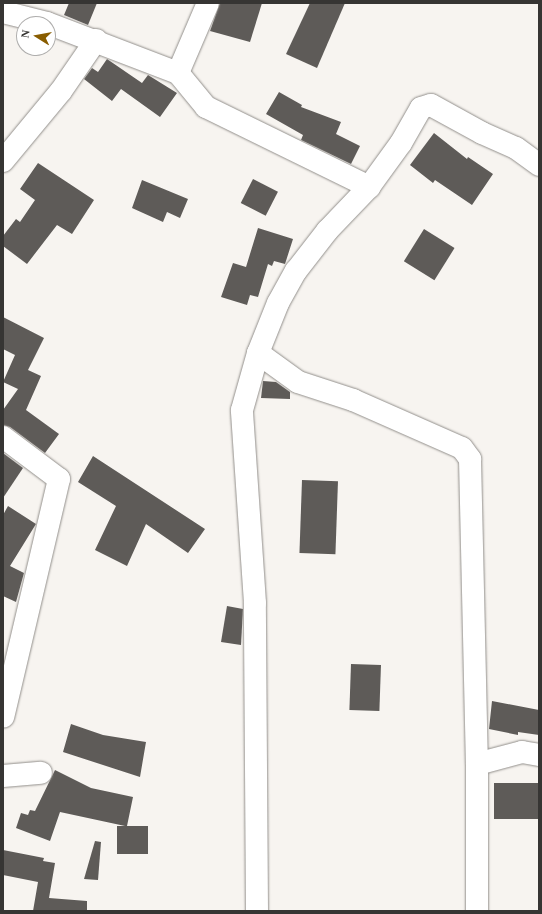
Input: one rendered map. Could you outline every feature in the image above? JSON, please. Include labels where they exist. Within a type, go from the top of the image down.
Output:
[{"type":"street","points":[[3,7],[5,3]]},
{"type":"street","points":[[178,73],[208,3]]},
{"type":"street","points":[[3,12],[47,23],[96,40],[178,73],[206,107],[369,187]]},
{"type":"street","points":[[3,161],[61,91],[96,40]]},
{"type":"street","points":[[257,911],[256,603],[242,410],[258,353],[278,303],[296,271],[327,231],[369,187],[402,144],[421,108],[431,105],[482,133],[516,148],[539,165]]},
{"type":"street","points":[[258,353],[298,382],[353,400],[462,448],[470,459],[477,764],[477,911]]},
{"type":"street","points":[[3,437],[59,479],[3,717]]},
{"type":"street","points":[[477,764],[522,752],[539,755]]},
{"type":"street","points":[[3,776],[41,773]]},
{"type":"building","points":[[69,3],[97,3],[88,25],[64,15]]},
{"type":"building","points":[[220,3],[262,3],[250,42],[210,31]]},
{"type":"building","points":[[310,3],[345,3],[317,68],[286,54]]},
{"type":"building","points":[[107,59],[142,83],[148,75],[177,93],[160,117],[121,89],[112,101],[84,79],[92,68],[98,72]]},
{"type":"building","points":[[279,92],[302,105],[301,107],[341,122],[336,134],[360,146],[351,164],[301,140],[303,135],[266,114]]},
{"type":"building","points":[[434,133],[467,159],[468,157],[493,174],[472,205],[435,180],[433,183],[410,165]]},
{"type":"building","points":[[38,163],[94,200],[72,234],[57,225],[27,264],[3,246],[3,236],[16,219],[20,222],[35,200],[20,189]]},
{"type":"building","points":[[253,179],[278,192],[266,216],[241,203]]},
{"type":"building","points":[[142,180],[188,199],[180,218],[167,212],[163,222],[132,208]]},
{"type":"building","points":[[258,228],[293,239],[285,264],[274,261],[272,266],[268,264],[258,297],[250,295],[247,305],[221,297],[233,263],[246,267]]},
{"type":"building","points":[[424,229],[455,248],[434,280],[404,261]]},
{"type":"building","points":[[3,317],[44,338],[28,370],[41,376],[26,410],[59,434],[45,453],[10,427],[3,425],[3,410],[18,389],[3,382],[15,355],[3,349]]},
{"type":"building","points":[[263,381],[276,382],[290,392],[290,399],[261,398]]},
{"type":"building","points":[[3,453],[23,468],[3,498]]},
{"type":"building","points":[[93,456],[205,529],[188,553],[146,524],[127,566],[95,550],[116,506],[78,482]]},
{"type":"building","points":[[302,480],[338,481],[335,554],[299,553]]},
{"type":"building","points":[[8,506],[36,524],[10,566],[24,573],[16,602],[3,596],[3,515]]},
{"type":"building","points":[[227,606],[243,609],[241,645],[221,642]]},
{"type":"building","points":[[351,664],[381,665],[379,711],[349,710]]},
{"type":"building","points":[[492,701],[539,710],[539,735],[518,732],[518,735],[489,729]]},
{"type":"building","points":[[71,724],[103,735],[146,742],[140,777],[63,752]]},
{"type":"building","points":[[55,770],[91,788],[133,797],[127,826],[148,826],[148,854],[117,854],[117,826],[125,826],[60,812],[50,841],[16,828],[21,813],[28,815],[30,810],[35,811]]},
{"type":"building","points":[[494,783],[539,783],[539,819],[494,819]]},
{"type":"building","points":[[95,841],[101,842],[98,880],[84,879]]},
{"type":"building","points":[[3,850],[44,858],[43,861],[55,863],[49,898],[87,901],[87,911],[33,911],[38,882],[3,875]]}]
